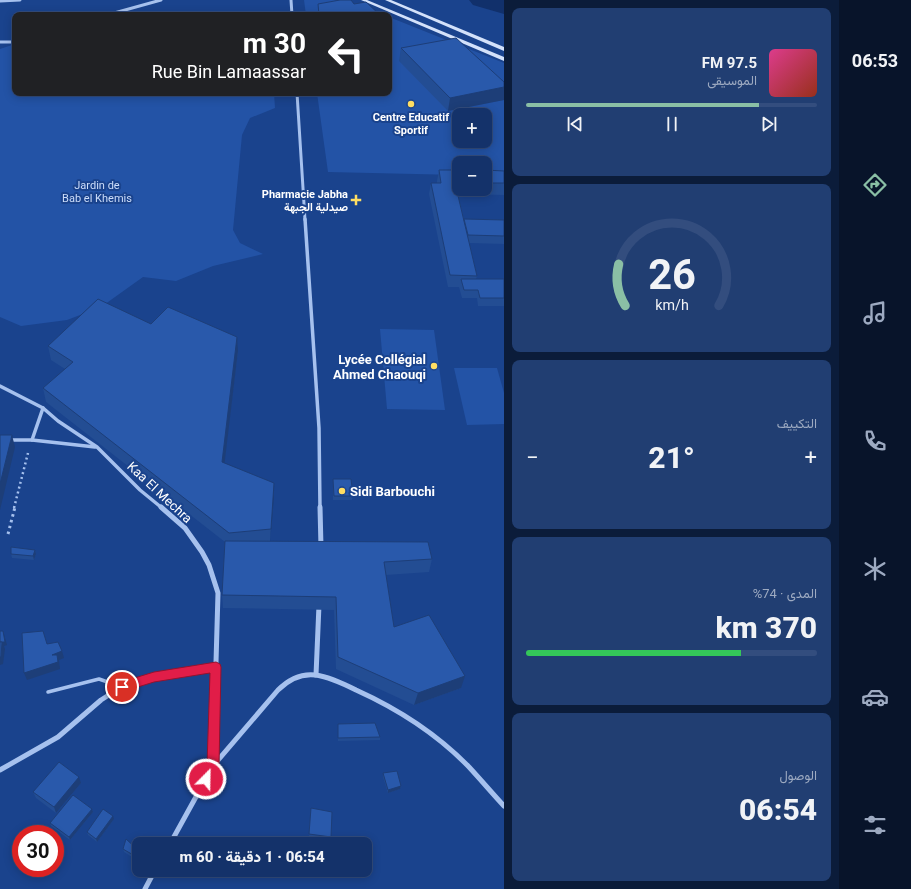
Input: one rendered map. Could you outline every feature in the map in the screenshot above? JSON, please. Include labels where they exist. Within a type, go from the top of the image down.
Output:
[{"type":"main road","points":[[363,0],[392,12]]},
{"type":"main road","points":[[387,0],[504,49]]},
{"type":"main road","points":[[392,12],[504,59]]},
{"type":"street","points":[[0,1],[20,0]]},
{"type":"street","points":[[118,12],[161,0]]},
{"type":"street","points":[[291,0],[292,12]]},
{"type":"street","points":[[0,42],[12,42]]},
{"type":"street","points":[[297,96],[319,428],[320,555]]},
{"type":"street","name":"Kaa El Mechra","points":[[0,386],[42,408],[58,421],[97,447],[140,490],[185,528],[202,552],[209,565],[218,593],[213,766]]},
{"type":"street","points":[[32,440],[42,408]]},
{"type":"street","points":[[0,440],[32,440],[97,447]]},
{"type":"street","points":[[316,675],[319,595]]},
{"type":"street","points":[[0,770],[65,732],[93,707],[122,687],[154,677],[216,667]]},
{"type":"street","points":[[174,837],[213,766],[286,682],[299,676],[316,675],[336,680],[391,706],[440,741],[469,767],[504,806]]},
{"type":"street","points":[[145,889],[151,877]]},
{"type":"lane","points":[[48,692],[99,679],[122,687]]},
{"type":"path","points":[[8,534],[32,440]]},
{"type":"green space","points":[[304,0],[334,0],[345,5],[352,3],[375,12],[306,12]]},
{"type":"green space","name":"Centre Educatif Sportif","points":[[392,18],[504,63],[504,176],[492,176],[492,156],[452,156],[452,175],[328,172],[317,96],[392,96]]},
{"type":"green space","name":"Jardin de Bab el Khemis","points":[[12,45],[12,96],[274,96],[275,108],[250,118],[242,135],[233,230],[240,243],[263,254],[213,266],[176,281],[143,277],[101,307],[67,320],[21,326],[0,317],[0,49]]},
{"type":"green space","points":[[380,329],[434,330],[445,410],[387,409]]},
{"type":"green space","points":[[454,368],[497,368],[504,393],[504,424],[467,425]]},
{"type":"building","points":[[340,0],[351,0],[354,4],[366,2],[377,12],[319,12],[318,4]]},
{"type":"building","points":[[456,38],[504,82],[504,87],[450,98],[401,48]]},
{"type":"building","points":[[439,170],[452,170],[452,196],[458,196],[477,276],[450,275],[431,183],[441,183]]},
{"type":"building","points":[[492,170],[504,171],[504,183],[492,183]]},
{"type":"building","points":[[464,219],[504,220],[504,236],[468,235]]},
{"type":"building","points":[[461,279],[504,279],[504,298],[480,298],[478,290],[464,290]]},
{"type":"building","points":[[98,299],[151,324],[168,307],[237,337],[222,462],[274,483],[271,529],[229,533],[43,388],[73,362],[48,346]]},
{"type":"building","points":[[0,435],[12,435],[0,484]]},
{"type":"building","name":"Sidi Barbouchi","points":[[333,479],[351,479],[353,496],[334,496]]},
{"type":"building","points":[[225,541],[428,542],[432,559],[384,562],[394,627],[429,615],[465,676],[418,693],[338,657],[336,597],[222,595]]},
{"type":"building","points":[[11,547],[35,550],[33,556],[11,554]]},
{"type":"building","points":[[0,631],[3,631],[5,642],[0,642]]},
{"type":"building","points":[[43,631],[47,644],[58,642],[62,651],[52,655],[57,655],[58,662],[24,673],[22,633]]},
{"type":"building","points":[[0,642],[2,642],[1,657],[0,657]]},
{"type":"building","points":[[375,723],[380,737],[338,738],[338,724]]},
{"type":"building","points":[[59,762],[79,777],[54,807],[33,792]]},
{"type":"building","points":[[397,771],[401,786],[388,790],[383,773]]},
{"type":"building","points":[[73,795],[92,809],[69,837],[64,833],[64,825],[53,825],[50,823]]},
{"type":"building","points":[[311,808],[332,812],[331,837],[309,834]]},
{"type":"building","points":[[103,809],[113,816],[96,839],[87,832]]},
{"type":"building","points":[[126,839],[132,844],[132,854],[123,849]]},
{"type":"waterway","points":[[481,0],[504,7]]},
{"type":"place","name":"Centre Educatif Sportif","points":[[411,104]]},
{"type":"place","name":"Pharmacie Jabha صيدلية الجبهة","points":[[356,200]]},
{"type":"place","name":"Lycée Collégial Ahmed Chaouqi","points":[[434,366]]},
{"type":"place","name":"Sidi Barbouchi","points":[[342,491]]},
{"type":"route","points":[[122,687],[154,677],[216,667],[213,766],[206,779]]}]
